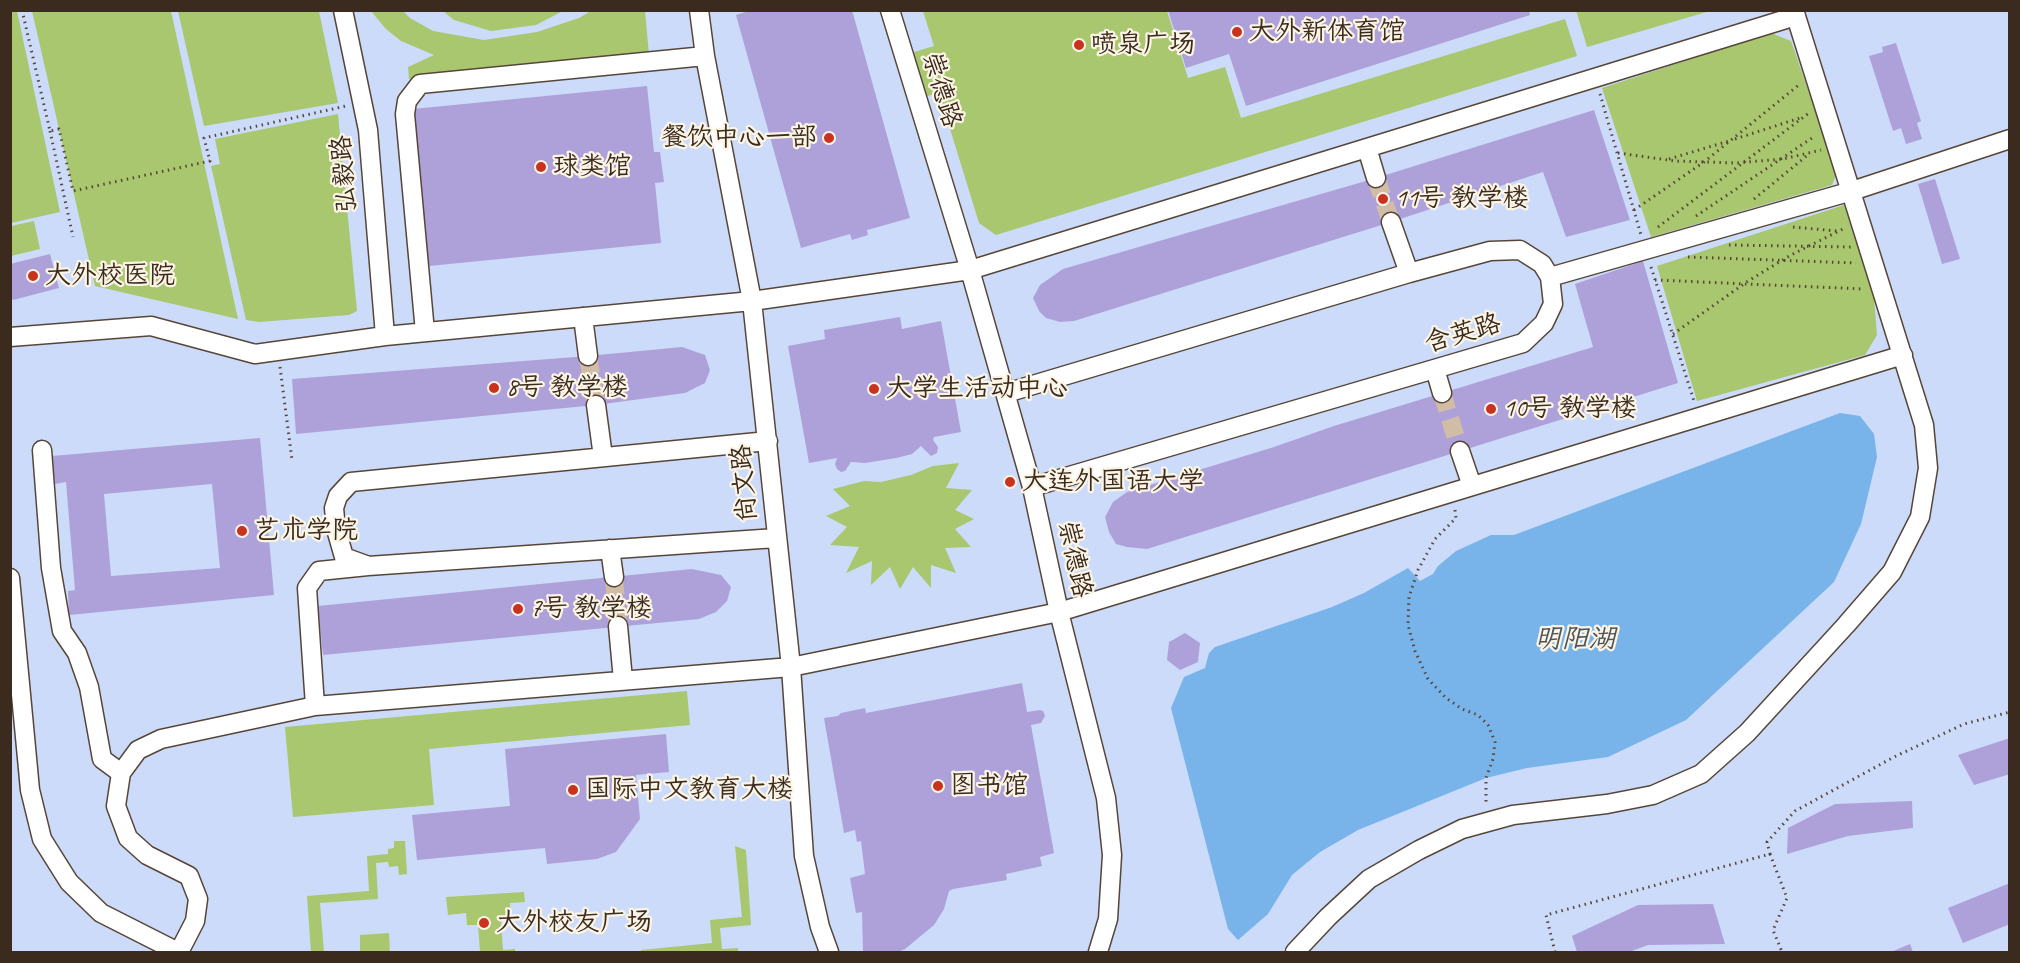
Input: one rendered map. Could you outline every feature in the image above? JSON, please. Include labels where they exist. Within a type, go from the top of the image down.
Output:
[{"type":"street","name":"弘毅路","points":[[343,10],[368,130],[385,336]]},
{"type":"street","name":"尚文路","points":[[699,10],[705,56],[752,301],[791,667],[804,856],[820,927],[829,952]]},
{"type":"street","name":"崇德路","points":[[890,10],[970,270],[1032,487],[1059,612],[1106,798],[1112,855],[1108,919],[1098,952]]},
{"type":"street","points":[[10,337],[151,326],[255,354],[385,336],[752,301],[970,270],[1795,13],[1924,425],[1928,468],[1920,518],[1892,572],[1747,733],[1701,774],[1653,795],[1607,804],[1513,815],[1462,829],[1419,850],[1369,879],[1295,952]]},
{"type":"street","points":[[425,332],[405,114],[407,101],[420,84],[705,56]]},
{"type":"street","points":[[1006,393],[1490,251],[1520,250],[1542,264],[1550,277],[2008,145]]},
{"type":"street","points":[[1367,148],[1376,178]]},
{"type":"street","points":[[1391,222],[1409,273]]},
{"type":"street","name":"含英路","points":[[1032,487],[1523,343],[1544,323],[1553,304],[1550,277]]},
{"type":"street","points":[[584,317],[588,356]]},
{"type":"street","points":[[10,578],[30,790],[42,839],[69,882],[101,912],[178,952],[195,921],[198,899],[189,876],[147,855],[128,838],[116,806],[121,773],[138,750],[161,739],[315,706],[791,667],[1059,612],[1903,356]]},
{"type":"street","points":[[1434,369],[1442,393]]},
{"type":"street","points":[[596,405],[603,457]]},
{"type":"street","points":[[368,566],[344,557],[336,529],[334,508],[338,496],[351,482],[768,441]]},
{"type":"street","points":[[42,450],[51,568],[62,631],[77,653],[89,687],[102,759],[121,773]]},
{"type":"street","points":[[1460,451],[1472,486]]},
{"type":"street","points":[[315,706],[307,588],[319,571],[776,538]]},
{"type":"street","points":[[610,549],[614,577]]},
{"type":"street","points":[[618,626],[623,680]]},
{"type":"path","points":[[22,10],[74,237]]},
{"type":"path","points":[[1634,210],[1704,162],[1814,73]]},
{"type":"path","points":[[50,131],[59,129],[73,191],[210,160],[204,138],[362,102]]},
{"type":"path","points":[[1668,160],[1803,118],[1827,113]]},
{"type":"path","points":[[1652,232],[1803,118],[1827,113]]},
{"type":"path","points":[[1693,218],[1779,160],[1827,113]]},
{"type":"path","points":[[1618,153],[1668,160],[1743,163],[1779,160],[1838,146]]},
{"type":"path","points":[[1751,201],[1810,153]]},
{"type":"path","points":[[1791,227],[1838,231],[1868,241]]},
{"type":"path","points":[[1673,334],[1745,284],[1838,231],[1868,241]]},
{"type":"path","points":[[1721,245],[1808,247],[1868,241]]},
{"type":"path","points":[[1684,257],[1782,261],[1868,241]]},
{"type":"path","points":[[1655,280],[1883,290]]},
{"type":"path","points":[[278,351],[292,460]]},
{"type":"path","points":[[1451,493],[1456,518],[1435,539],[1418,570],[1409,597],[1408,625],[1415,651],[1428,679],[1446,698],[1478,716],[1488,726],[1495,742],[1493,759],[1486,778],[1486,823]]},
{"type":"path","points":[[1782,952],[1773,930],[1786,898],[1767,842],[1795,811],[1894,757],[1964,724],[2010,712]]},
{"type":"path","points":[[1555,952],[1546,915],[1770,854]]},
{"type":"shaded area","name":"大连外国语大学","points":[[11,11],[2009,11],[2009,952],[11,952]]},
{"type":"green space","points":[[1576,10],[1710,10],[1710,11],[1587,47]]},
{"type":"green space","points":[[10,11],[17,11],[60,212],[11,223]]},
{"type":"green space","points":[[32,11],[171,11],[238,319],[95,286]]},
{"type":"green space","points":[[178,11],[319,11],[338,103],[204,126]]},
{"type":"green space","points":[[371,11],[403,11],[410,18],[433,31],[484,40],[537,32],[579,18],[591,11],[645,11],[649,55],[409,79],[408,67],[434,55],[401,41],[386,29]]},
{"type":"green space","points":[[443,11],[563,11],[536,25],[491,31],[454,20]]},
{"type":"green space","points":[[923,11],[1167,11],[1188,78],[1225,67],[1241,118],[1565,19],[1577,56],[996,235],[979,223],[939,93],[924,97],[911,53],[934,46]]},
{"type":"green space","points":[[1771,33],[1791,41],[1837,173],[1832,185],[1651,237],[1602,88]]},
{"type":"green space","points":[[338,114],[357,311],[349,315],[259,322],[246,320],[211,166],[220,164],[215,139]]},
{"type":"green space","points":[[1844,205],[1874,298],[1877,335],[1865,355],[1697,401],[1657,266]]},
{"type":"green space","points":[[34,221],[40,249],[11,256],[11,226]]},
{"type":"green space","points":[[959,463],[946,488],[972,490],[955,510],[974,519],[955,529],[971,547],[945,548],[956,573],[931,565],[931,588],[913,567],[900,589],[890,567],[871,585],[872,561],[846,573],[859,547],[830,545],[847,527],[826,516],[850,506],[833,489],[864,481],[881,482],[911,475],[933,466]]},
{"type":"green space","points":[[687,691],[690,725],[429,749],[434,805],[293,817],[285,727]]},
{"type":"green space","points":[[394,841],[405,841],[407,874],[399,875],[398,866],[389,867],[388,862],[376,863],[378,899],[320,903],[324,952],[311,952],[307,896],[369,891],[367,856],[388,854],[388,849],[394,848]]},
{"type":"green space","name":"大外校友广场","points":[[735,846],[746,850],[751,925],[720,928],[722,949],[738,948],[738,952],[641,952],[641,950],[712,943],[710,920],[742,917]]},
{"type":"green space","name":"大外校友广场","points":[[524,892],[525,902],[510,903],[511,921],[501,921],[503,950],[515,949],[515,952],[468,952],[480,951],[478,925],[467,925],[466,913],[448,915],[446,897]]},
{"type":"green space","points":[[389,933],[390,952],[360,952],[360,935]]},
{"type":"water","name":"明阳湖","points":[[1840,413],[1860,416],[1874,434],[1877,457],[1861,524],[1834,582],[1686,720],[1608,757],[1527,768],[1486,778],[1358,830],[1320,852],[1292,875],[1268,914],[1238,940],[1228,929],[1171,708],[1184,677],[1205,668],[1209,653],[1215,647],[1332,607],[1364,593],[1408,568],[1420,581],[1433,574],[1438,566],[1456,551],[1491,535],[1514,535]]},
{"type":"building","name":"餐饮中心一部","points":[[752,10],[852,10],[910,218],[867,230],[868,235],[852,240],[850,234],[801,248],[736,15]]},
{"type":"building","points":[[1168,10],[1529,10],[1530,15],[1246,106],[1229,54],[1186,68]]},
{"type":"building","points":[[1896,43],[1921,121],[1917,123],[1922,139],[1906,144],[1901,128],[1893,131],[1869,56],[1883,52],[1882,47]]},
{"type":"building","name":"球类馆","points":[[647,86],[654,152],[660,152],[664,182],[655,183],[661,243],[429,266],[413,109]]},
{"type":"building","name":"11号 教学楼","points":[[1594,110],[1630,220],[1566,237],[1543,172],[1074,321],[1060,322],[1046,318],[1039,311],[1033,298],[1040,285],[1063,269],[1376,178]]},
{"type":"building","points":[[1935,179],[1960,259],[1942,264],[1918,184]]},
{"type":"building","name":"大外校医院","points":[[50,254],[59,288],[13,300],[10,297],[10,264]]},
{"type":"building","name":"10号 教学楼","points":[[1643,261],[1678,383],[1147,549],[1116,544],[1109,532],[1105,517],[1113,502],[1127,492],[1593,347],[1575,284]]},
{"type":"building","name":"大学生活动中心","points":[[900,317],[902,329],[941,321],[961,432],[934,437],[933,440],[938,447],[937,453],[931,456],[921,446],[912,454],[896,458],[865,463],[851,462],[845,471],[841,472],[835,464],[837,458],[809,463],[788,346],[825,339],[824,330]]},
{"type":"building","name":"8号 教学楼","points":[[682,347],[705,355],[710,370],[705,383],[685,393],[596,405],[296,434],[292,379]]},
{"type":"building","name":"艺术学院","points":[[260,438],[274,595],[69,615],[68,591],[75,590],[66,482],[55,484],[52,456]],"holes":[[[212,484],[220,568],[111,576],[104,494]]]},
{"type":"building","name":"7号 教学楼","points":[[692,569],[721,575],[731,587],[727,601],[716,612],[699,619],[323,655],[318,606]]},
{"type":"building","points":[[1185,633],[1200,643],[1198,662],[1180,670],[1167,660],[1169,642]]},
{"type":"building","name":"图书馆","points":[[1022,683],[1027,712],[1040,710],[1045,716],[1041,723],[1031,725],[1054,853],[1040,857],[1042,866],[1006,874],[1007,880],[949,891],[944,909],[934,925],[905,949],[898,952],[863,952],[862,912],[856,913],[850,878],[865,874],[861,841],[857,842],[855,830],[844,833],[824,718],[865,708],[866,713]]},
{"type":"building","name":"国际中文教育大楼","points":[[666,734],[669,772],[636,775],[640,819],[616,852],[597,859],[547,864],[545,848],[417,860],[412,815],[510,806],[505,749]]},
{"type":"building","points":[[2010,738],[2010,774],[1974,785],[1958,755]]},
{"type":"building","points":[[1912,801],[1913,828],[1848,836],[1787,854],[1788,828],[1835,804]]},
{"type":"building","points":[[2010,883],[2010,924],[1963,943],[1948,908]]},
{"type":"building","points":[[1713,904],[1725,944],[1648,945],[1629,952],[1577,952],[1572,936],[1638,905]]},
{"type":"building","points":[[1910,944],[1913,952],[1891,952]]},
{"type":"tunnel","points":[[1376,178],[1391,222]]},
{"type":"tunnel","points":[[588,356],[596,405]]},
{"type":"tunnel","points":[[1442,393],[1460,451]]},
{"type":"tunnel","points":[[614,577],[618,626]]},
{"type":"place","name":"大外新体育馆","points":[[1237,32]]},
{"type":"place","name":"喷泉广场","points":[[1079,45]]},
{"type":"place","name":"餐饮中心一部","points":[[829,138]]},
{"type":"place","name":"球类馆","points":[[541,167]]},
{"type":"place","name":"11号 教学楼","points":[[1383,199]]},
{"type":"place","name":"大外校医院","points":[[33,276]]},
{"type":"place","name":"8号 教学楼","points":[[494,388]]},
{"type":"place","name":"大学生活动中心","points":[[874,389]]},
{"type":"place","name":"10号 教学楼","points":[[1491,409]]},
{"type":"place","name":"大连外国语大学","points":[[1010,482]]},
{"type":"place","name":"艺术学院","points":[[242,531]]},
{"type":"place","name":"7号 教学楼","points":[[518,609]]},
{"type":"place","name":"图书馆","points":[[938,786]]},
{"type":"place","name":"国际中文教育大楼","points":[[573,790]]},
{"type":"place","name":"大外校友广场","points":[[484,923]]}]
